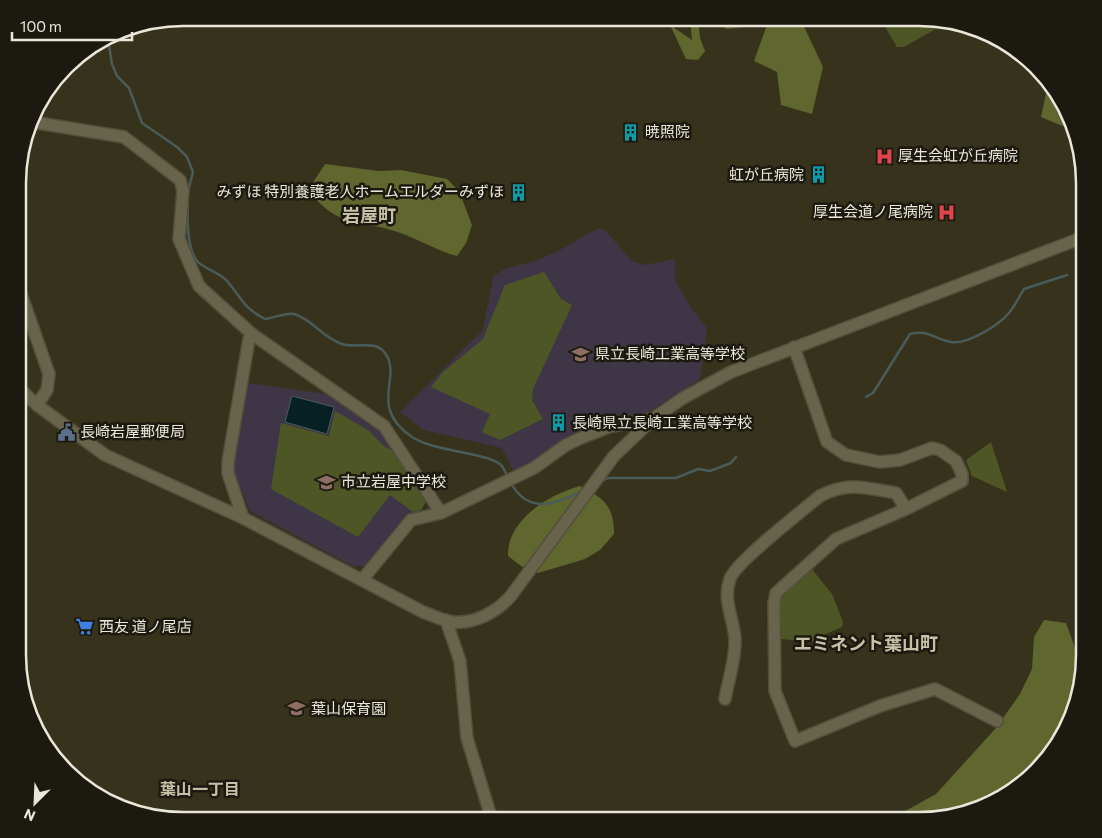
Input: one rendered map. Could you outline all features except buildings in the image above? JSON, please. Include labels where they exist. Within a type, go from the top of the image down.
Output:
[{"type":"street","points":[[39,123],[124,137],[180,180],[183,191],[179,238],[199,286],[252,334],[384,426],[441,513]]},
{"type":"street","points":[[26,395],[37,405],[105,455],[243,518],[423,612],[453,622],[465,621],[487,616],[500,608],[574,511],[594,480],[614,456],[654,418],[683,398],[731,372],[1076,240]]},
{"type":"street","points":[[26,310],[48,374],[46,390],[37,405]]},
{"type":"street","points":[[243,518],[228,473],[228,462],[249,339],[252,334]]},
{"type":"street","points":[[794,347],[827,442],[846,455],[880,462],[900,460],[932,448],[947,453],[956,461],[962,474],[962,480],[906,509],[836,539],[776,593],[774,603],[775,691],[795,741],[880,706],[935,689],[997,721]]},
{"type":"street","points":[[362,580],[410,520],[441,513],[516,476],[581,438],[609,427],[654,418]]},
{"type":"street","points":[[725,700],[735,640],[731,616],[727,609],[730,578],[741,564],[820,496],[835,488],[848,486],[896,493],[906,509]]},
{"type":"street","points":[[446,620],[460,661],[467,738],[489,811]]},
{"type":"shaded area","name":"県立長崎工業高等学校","points":[[598,228],[605,230],[632,261],[644,265],[675,259],[675,280],[691,308],[707,328],[700,379],[647,413],[615,421],[514,472],[502,448],[424,430],[400,412],[483,330],[493,277],[504,269],[538,260],[560,250]]},
{"type":"shaded area","name":"市立岩屋中学校","points":[[248,383],[333,395],[383,430],[425,497],[420,511],[404,517],[365,566],[352,566],[250,511],[233,468]]},
{"type":"green space","points":[[671,27],[672,27],[692,40],[691,27],[699,27],[700,38],[705,51],[698,60],[686,59]]},
{"type":"green space","points":[[723,27],[744,27],[744,27],[727,29]]},
{"type":"green space","points":[[766,27],[804,27],[823,67],[812,114],[781,105],[777,72],[754,61]]},
{"type":"green space","points":[[885,27],[938,28],[904,47],[897,47]]},
{"type":"green space","points":[[1046,92],[1060,114],[1065,127],[1041,117]]},
{"type":"green space","points":[[325,164],[379,171],[401,170],[447,179],[459,191],[472,225],[466,243],[457,256],[388,229],[341,218],[320,203],[308,190]]},
{"type":"green space","points":[[544,272],[561,299],[572,305],[533,389],[532,400],[543,419],[500,440],[482,432],[490,414],[431,387],[443,372],[483,339],[505,285]]},
{"type":"green space","points":[[335,411],[368,430],[385,447],[397,453],[427,500],[421,510],[413,512],[390,495],[358,537],[271,489],[281,423],[329,436]]},
{"type":"green space","points":[[991,442],[1007,492],[972,476],[966,460]]},
{"type":"green space","points":[[580,486],[601,499],[610,510],[612,516],[614,534],[600,550],[585,559],[538,573],[521,566],[508,556],[509,543],[514,531],[522,520],[543,503]]},
{"type":"green space","points":[[811,568],[832,594],[843,622],[842,627],[821,636],[817,642],[781,639],[781,598],[784,592]]},
{"type":"green space","points":[[1044,620],[1066,623],[1075,648],[1073,685],[1064,715],[1049,742],[1022,773],[988,796],[949,809],[904,812],[936,794],[996,728],[1020,694],[1032,669],[1034,637]]},
{"type":"water","points":[[292,396],[334,407],[327,434],[285,422]]},
{"type":"waterway","points":[[109,45],[112,64],[117,76],[129,88],[142,123],[177,147],[187,157],[193,172],[188,191]]},
{"type":"waterway","points":[[188,204],[189,241],[197,261],[224,278],[252,311],[265,319],[284,314],[294,314],[342,344],[353,346],[371,345],[381,349],[389,362],[388,403],[391,414],[399,425],[412,437],[422,442],[495,461],[502,466],[507,476]]},
{"type":"waterway","points":[[866,397],[873,393],[910,334],[921,333],[951,342],[974,337],[1004,318],[1024,289],[1067,275]]},
{"type":"waterway","points":[[600,482],[608,478],[676,478],[698,469],[710,471],[731,463],[736,457]]},
{"type":"waterway","points":[[511,483],[526,500],[534,503],[553,503],[582,491]]},
{"type":"place","name":"暁照院","points":[[631,132]]},
{"type":"place","name":"厚生会虹が丘病院","points":[[884,156]]},
{"type":"place","name":"虹が丘病院","points":[[818,175]]},
{"type":"place","name":"みずほ 特別養護老人ホームエルダーみずほ","points":[[518,192]]},
{"type":"place","name":"厚生会道ノ尾病院","points":[[947,212]]},
{"type":"place","name":"県立長崎工業高等学校","points":[[581,354]]},
{"type":"place","name":"長崎県立長崎工業高等学校","points":[[558,423]]},
{"type":"place","name":"長崎岩屋郵便局","points":[[66,432]]},
{"type":"place","name":"市立岩屋中学校","points":[[327,482]]},
{"type":"place","name":"西友 道ノ尾店","points":[[85,627]]},
{"type":"place","name":"葉山保育園","points":[[297,709]]},
{"type":"district","name":"岩屋町","points":[[369,216]]},
{"type":"district","name":"エミネント葉山町","points":[[866,644]]},
{"type":"district","name":"葉山一丁目","points":[[200,789]]}]
